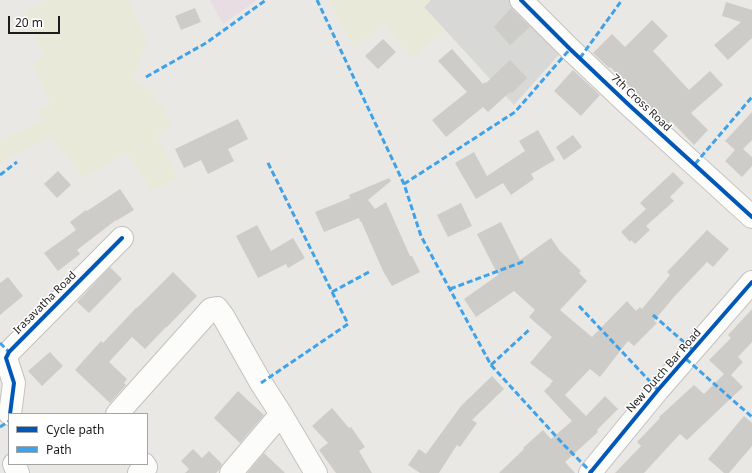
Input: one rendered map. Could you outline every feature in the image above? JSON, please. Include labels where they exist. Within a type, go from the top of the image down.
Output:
[{"type":"street","name":"7th Cross Road","points":[[521,0],[629,105],[752,217]]},
{"type":"street","name":"Irasavatha Road","points":[[10,413],[14,383],[6,358],[9,352],[122,238]]},
{"type":"street","name":"New Dutch Bar Road","points":[[590,473],[658,390],[752,282]]},
{"type":"street","points":[[118,413],[211,309],[217,308],[316,473]]},
{"type":"street","points":[[231,473],[281,414]]},
{"type":"street","points":[[139,473],[146,467],[145,465]]},
{"type":"shaded area","points":[[210,0],[257,0],[223,24]]},
{"type":"shaded area","points":[[431,0],[514,0],[564,49],[514,105],[424,7]]},
{"type":"green space","points":[[45,0],[128,0],[147,40],[134,79],[138,85],[149,89],[173,124],[156,134],[179,179],[151,190],[127,152],[83,178],[52,137],[9,157],[0,164],[0,138],[1,139],[42,121],[37,111],[51,102],[32,64],[44,56],[26,12]]},
{"type":"green space","points":[[329,0],[431,0],[424,7],[445,30],[412,58],[384,23],[354,49]]},
{"type":"building","points":[[726,2],[752,10],[752,38],[728,60],[714,45],[741,22],[722,16]]},
{"type":"building","points":[[195,8],[201,22],[181,30],[175,16]]},
{"type":"building","points":[[511,8],[530,27],[510,45],[494,27]]},
{"type":"building","points":[[652,20],[668,36],[653,51],[689,90],[710,71],[723,85],[691,113],[708,130],[694,145],[671,121],[668,124],[610,67],[609,68],[593,53],[612,34],[625,47]]},
{"type":"building","points":[[383,39],[396,52],[378,69],[365,56]]},
{"type":"building","points":[[452,49],[483,84],[485,82],[486,83],[510,60],[527,78],[512,93],[510,92],[488,112],[483,107],[446,137],[432,120],[467,92],[438,61]]},
{"type":"building","points":[[573,70],[600,95],[581,116],[554,91]]},
{"type":"building","points":[[752,112],[752,140],[743,149],[752,157],[752,166],[742,177],[725,161],[735,150],[725,141]]},
{"type":"building","points":[[238,119],[248,139],[228,149],[234,161],[208,174],[201,160],[184,168],[175,149]]},
{"type":"building","points":[[538,130],[555,160],[531,174],[534,179],[511,195],[503,183],[476,199],[455,163],[474,152],[487,176],[525,151],[519,141]]},
{"type":"building","points":[[573,135],[582,147],[564,160],[556,147]]},
{"type":"building","points":[[58,171],[71,185],[57,198],[44,184]]},
{"type":"building","points":[[673,172],[684,183],[670,197],[674,201],[646,226],[650,230],[635,244],[631,240],[630,242],[621,232],[646,209],[640,203]]},
{"type":"building","points":[[389,178],[391,181],[368,200],[375,209],[386,202],[410,256],[412,256],[420,272],[392,286],[383,271],[359,218],[324,232],[315,212],[350,198],[349,195]]},
{"type":"building","points":[[120,189],[134,210],[116,220],[77,250],[80,254],[58,271],[44,253],[76,230],[70,222],[86,210],[87,211]]},
{"type":"building","points":[[461,203],[472,226],[448,237],[437,215]]},
{"type":"building","points":[[501,222],[520,260],[551,238],[560,251],[581,271],[579,273],[587,281],[560,310],[592,337],[627,301],[636,311],[640,307],[642,309],[670,275],[667,272],[707,230],[729,249],[713,267],[707,262],[654,321],[657,323],[634,346],[628,341],[600,377],[590,369],[565,395],[586,416],[605,396],[618,409],[597,430],[598,432],[565,462],[575,473],[499,473],[543,430],[551,439],[572,421],[544,391],[553,381],[530,363],[552,337],[529,317],[535,310],[514,291],[476,317],[464,299],[498,275],[477,234]]},
{"type":"building","points":[[257,225],[271,251],[293,238],[305,258],[288,268],[286,264],[258,278],[236,236]]},
{"type":"building","points":[[110,267],[122,279],[89,313],[77,302]]},
{"type":"building","points":[[173,272],[197,296],[145,349],[132,337],[109,362],[127,379],[124,383],[126,385],[110,403],[75,370],[101,341],[103,343]]},
{"type":"building","points":[[8,277],[23,296],[0,315],[0,283]]},
{"type":"building","points":[[752,309],[752,342],[738,357],[743,362],[731,375],[743,387],[687,440],[680,434],[644,473],[615,473],[641,446],[637,442],[660,418],[659,417],[694,385],[704,394],[724,374],[709,360],[731,338],[728,335]]},
{"type":"building","points":[[50,352],[63,366],[42,386],[28,371]]},
{"type":"building","points":[[492,376],[504,389],[472,420],[477,423],[460,447],[457,445],[439,473],[420,473],[408,465],[419,449],[426,454],[461,406]]},
{"type":"building","points":[[238,391],[264,415],[240,443],[214,418]]},
{"type":"building","points":[[332,408],[349,428],[351,427],[365,447],[359,451],[372,473],[336,473],[319,450],[328,443],[312,426]]},
{"type":"building","points":[[744,416],[752,423],[752,446],[729,473],[724,473],[708,459]]},
{"type":"building","points":[[193,449],[202,458],[209,451],[222,464],[219,470],[216,473],[185,473],[189,469],[181,461]]},
{"type":"building","points":[[264,453],[285,473],[247,473]]},
{"type":"marked path","points":[[146,77],[206,43],[266,0]]},
{"type":"marked path","points":[[317,0],[404,184],[421,236],[491,365],[564,445],[591,472]]},
{"type":"marked path","points":[[580,58],[622,0]]},
{"type":"marked path","points":[[404,184],[515,112],[570,49]]},
{"type":"marked path","points":[[695,164],[752,97]]},
{"type":"marked path","points":[[261,383],[348,324],[267,161]]},
{"type":"marked path","points":[[0,175],[17,162]]},
{"type":"marked path","points":[[450,289],[525,261]]},
{"type":"marked path","points":[[332,292],[369,272]]},
{"type":"marked path","points":[[579,306],[658,390]]},
{"type":"marked path","points":[[653,315],[693,350]]},
{"type":"marked path","points":[[491,365],[529,330]]},
{"type":"marked path","points":[[0,343],[9,352]]},
{"type":"marked path","points":[[686,359],[752,417]]},
{"type":"marked path","points":[[0,427],[8,422]]},
{"type":"cycle path","points":[[521,0],[629,105],[752,217]]},
{"type":"cycle path","points":[[10,413],[14,383],[6,358],[9,352],[122,238]]},
{"type":"cycle path","points":[[590,473],[658,390],[752,282]]}]
